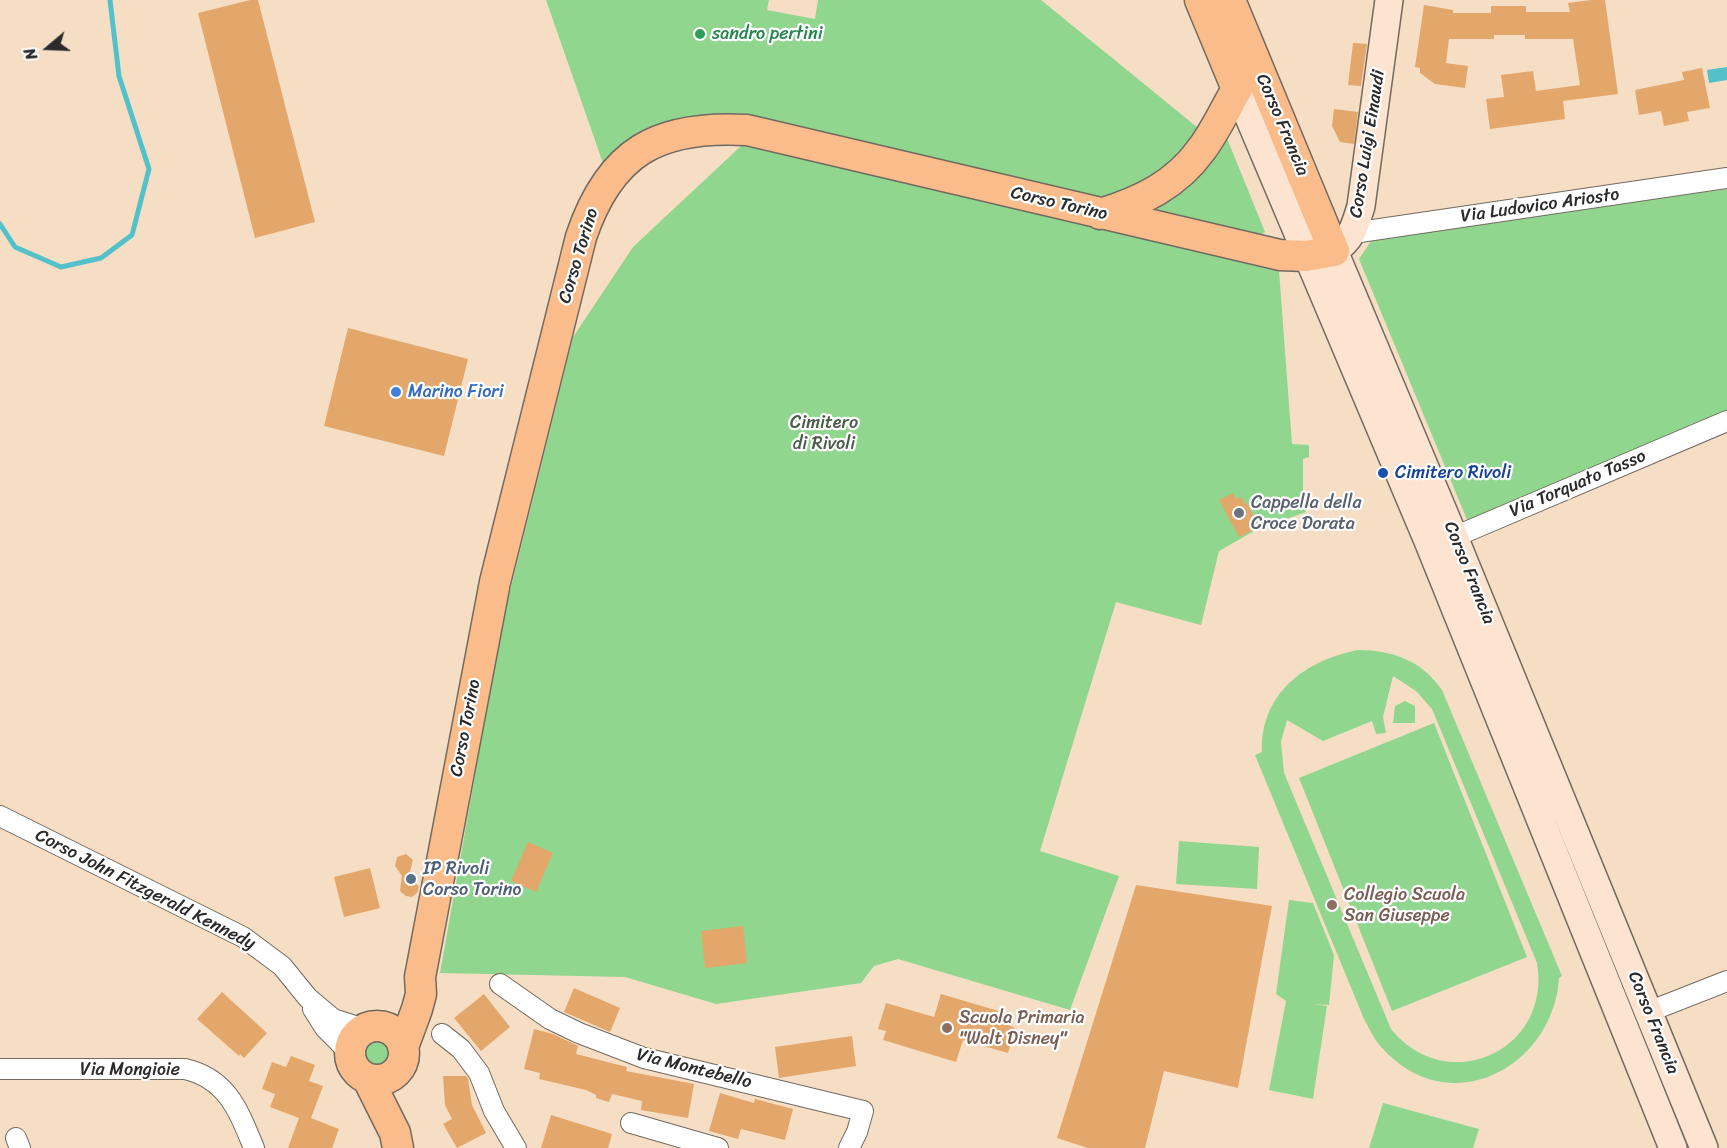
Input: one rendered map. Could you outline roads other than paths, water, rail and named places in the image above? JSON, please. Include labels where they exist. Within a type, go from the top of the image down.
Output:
[{"type":"main road","name":"Corso Francia","points":[[1200,0],[1237,89],[1331,246]]},
{"type":"main road","name":"Corso Francia","points":[[1230,0],[1331,246],[1673,1148]]},
{"type":"main road","name":"Corso Luigi Einaudi","points":[[1331,246],[1365,184],[1389,0]]},
{"type":"main road","points":[[1100,214],[1151,194],[1187,167],[1202,149],[1237,89]]},
{"type":"main road","name":"Corso Torino","points":[[397,1141],[389,1066],[419,1002],[420,976],[495,582],[581,237],[599,194],[613,174],[636,153],[677,135],[709,128],[747,130],[1280,255],[1331,246]]},
{"type":"main road","name":"Corso Francia","points":[[1441,539],[1648,1011],[1704,1148]]},
{"type":"main road","name":"Corso Torino","points":[[364,1036],[394,1014],[420,976]]},
{"type":"main road","points":[[394,1032],[389,1066],[354,1068],[364,1036],[394,1032]]},
{"type":"main road","points":[[1715,1148],[1727,1143]]},
{"type":"street","name":"Via Ludovico Ariosto","points":[[1331,246],[1727,178]]},
{"type":"street","name":"Via Torquato Tasso","points":[[1441,539],[1727,421]]},
{"type":"street","name":"Corso John Fitzgerald Kennedy","points":[[0,816],[243,937],[282,966],[308,998],[325,1028],[364,1036]]},
{"type":"street","points":[[1648,1011],[1727,981]]},
{"type":"street","name":"Via Montebello","points":[[500,984],[550,1019],[579,1033],[644,1058],[863,1111],[857,1132],[849,1148]]},
{"type":"street","name":"Corso John Fitzgerald Kennedy","points":[[308,998],[333,1019],[364,1036]]},
{"type":"street","points":[[442,1034],[460,1049],[479,1073],[494,1111],[516,1148]]},
{"type":"street","name":"Via Mongioie","points":[[0,1069],[186,1069],[201,1073],[216,1082],[237,1105],[254,1148]]},
{"type":"street","points":[[631,1123],[718,1148]]},
{"type":"water","points":[[1727,67],[1727,80],[1709,83],[1707,70]]},
{"type":"waterway","points":[[0,224],[15,247],[61,267],[101,258],[132,235],[149,169],[119,76],[110,0]]},
{"type":"place","name":"sandro pertini","points":[[700,34]]},
{"type":"place","name":"Marino Fiori","points":[[396,392]]},
{"type":"place","name":"Cimitero Rivoli","points":[[1383,473]]},
{"type":"place","name":"Cappella della Croce Dorata","points":[[1239,513]]},
{"type":"place","name":"IP Rivoli Corso Torino","points":[[411,879]]},
{"type":"place","name":"Collegio Scuola San Giuseppe","points":[[1332,905]]},
{"type":"place","name":"Scuola Primaria \"Walt Disney\"","points":[[947,1028]]},
{"type":"park label","name":"Cimitero di Rivoli","points":[[824,433]]}]
